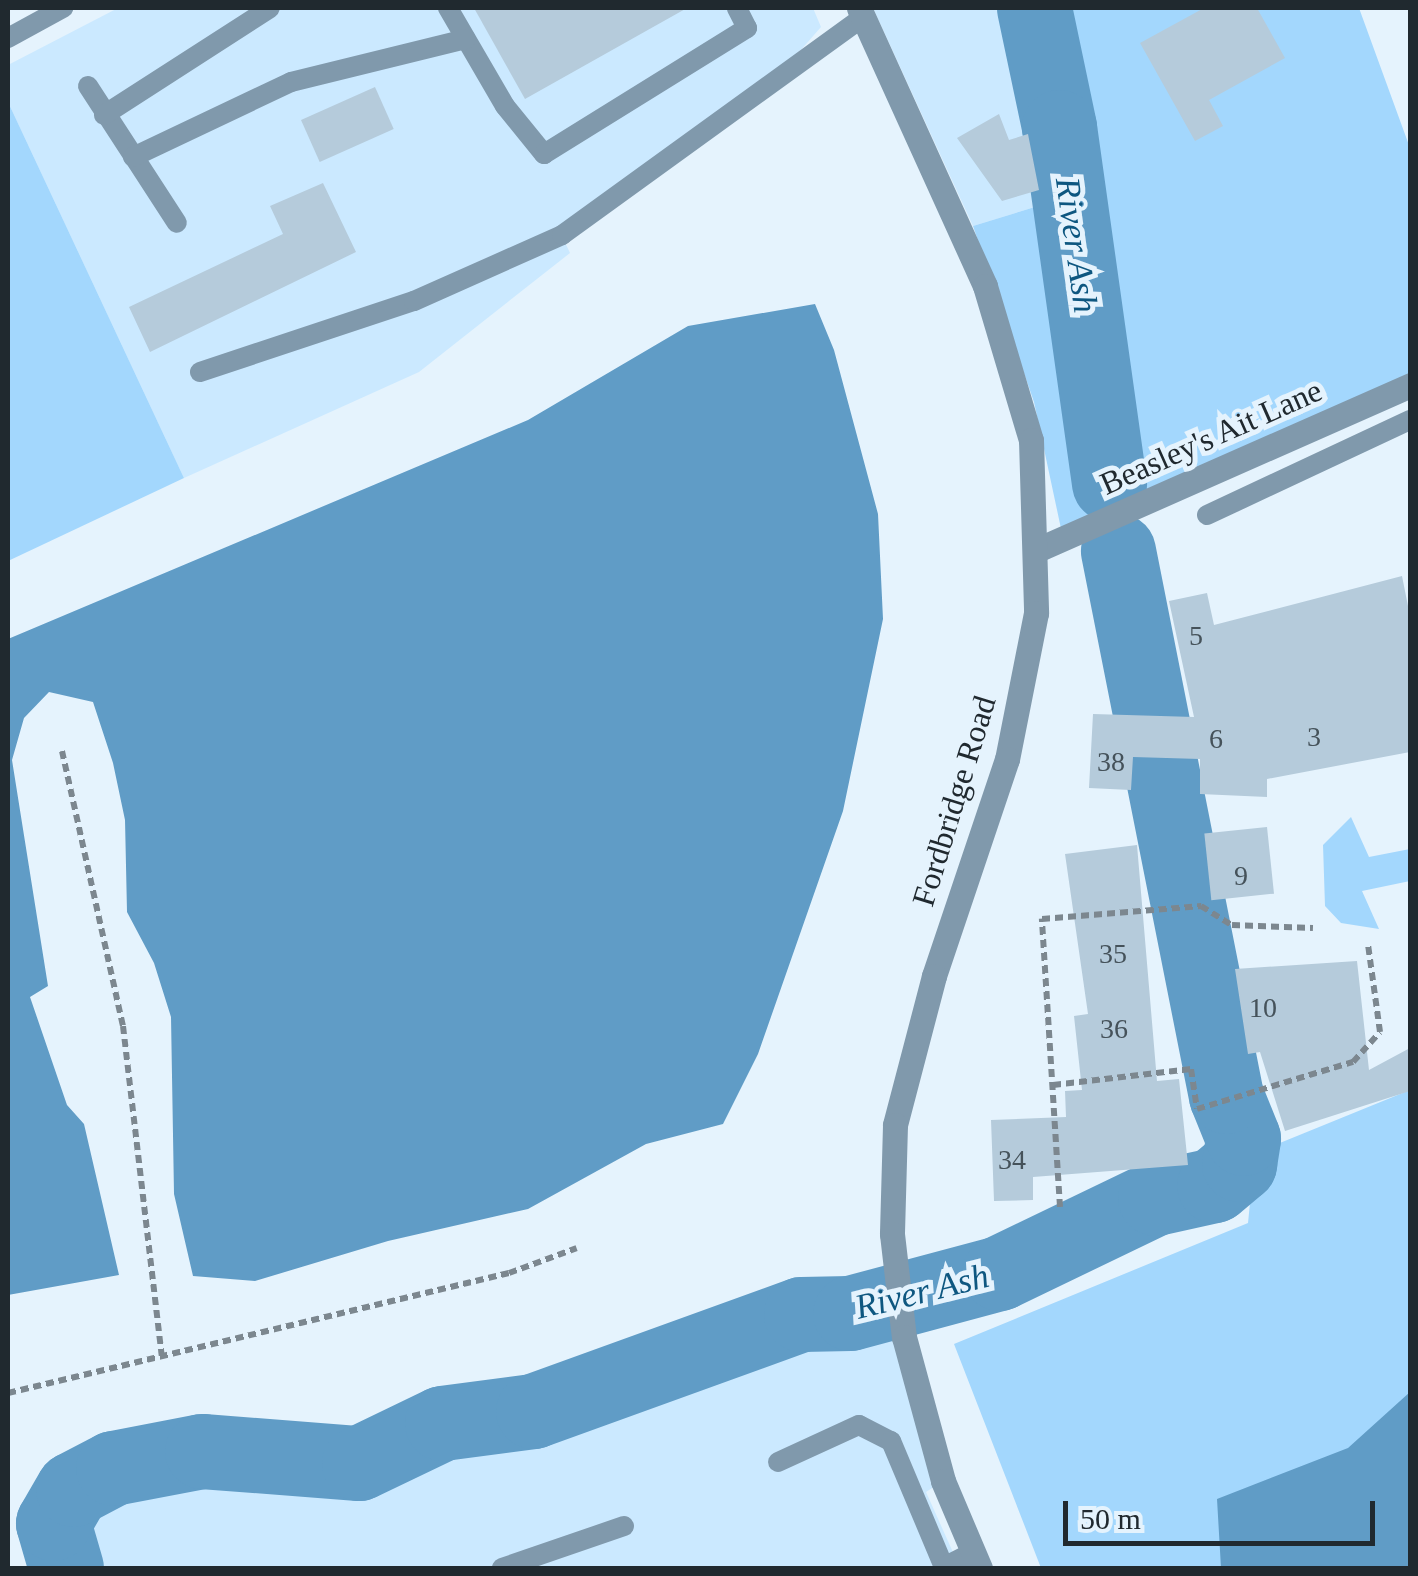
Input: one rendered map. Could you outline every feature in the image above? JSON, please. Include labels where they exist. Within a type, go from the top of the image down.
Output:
[{"type":"street","name":"Fordbridge Road","points":[[861,12],[984,286],[1031,440],[1038,549],[1036,613],[1008,759],[934,976],[895,1124],[892,1234],[904,1337],[942,1481],[976,1560]]},
{"type":"street","name":"Beasley's Ait Lane","points":[[1038,549],[1410,385]]},
{"type":"lane","points":[[8,38],[63,8]]},
{"type":"lane","points":[[104,114],[270,8]]},
{"type":"lane","points":[[448,8],[505,106],[544,154],[747,28],[736,8]]},
{"type":"lane","points":[[200,372],[414,301],[562,235],[861,12]]},
{"type":"lane","points":[[132,157],[291,82],[466,39]]},
{"type":"lane","points":[[88,86],[176,223]]},
{"type":"lane","points":[[1206,515],[1410,420]]},
{"type":"lane","points":[[778,1462],[859,1425],[891,1441],[943,1568],[976,1560]]},
{"type":"lane","points":[[502,1568],[624,1526]]},
{"type":"path","points":[[62,751],[123,1026],[162,1356]]},
{"type":"path","points":[[1060,1206],[1042,919],[1193,906],[1232,925],[1313,928]]},
{"type":"path","points":[[1054,1085],[1191,1069],[1197,1109],[1354,1062],[1380,1032],[1368,944]]},
{"type":"path","points":[[8,1393],[510,1273],[577,1248]]},
{"type":"shaded area","points":[[118,8],[813,8],[821,27],[771,84],[562,236],[570,253],[419,372],[184,478],[8,102],[8,65]]},
{"type":"shaded area","points":[[873,8],[1015,8],[1048,203],[973,226]]},
{"type":"shaded area","points":[[1015,8],[1359,8],[1410,148],[1410,386],[1063,538],[1034,402],[973,226],[1048,203]]},
{"type":"shaded area","points":[[8,102],[184,478],[8,561]]},
{"type":"shaded area","points":[[815,304],[834,350],[878,514],[883,619],[843,811],[758,1054],[723,1124],[646,1144],[528,1209],[388,1241],[255,1281],[193,1276],[174,1194],[171,1017],[154,963],[127,912],[125,820],[113,763],[93,702],[49,692],[24,718],[12,760],[48,986],[30,997],[67,1105],[84,1124],[119,1275],[8,1295],[8,639],[528,420],[688,326]]},
{"type":"shaded area","points":[[1351,817],[1369,857],[1410,849],[1410,881],[1362,891],[1379,929],[1341,923],[1325,906],[1323,845]]},
{"type":"shaded area","points":[[1410,1090],[1410,1568],[1041,1568],[954,1344],[1248,1223],[1255,1153]]},
{"type":"shaded area","points":[[899,1299],[943,1481],[926,1492],[960,1568],[66,1568],[53,1523],[73,1489],[113,1468],[202,1451],[359,1463],[442,1423],[533,1411],[801,1314],[850,1313]]},
{"type":"shaded area","points":[[1410,1392],[1410,1568],[1221,1568],[1217,1499],[1348,1448]]},
{"type":"building","points":[[474,8],[687,8],[525,99]]},
{"type":"building","points":[[1204,8],[1257,8],[1285,58],[1209,100],[1223,126],[1195,141],[1140,43]]},
{"type":"building","points":[[375,87],[394,129],[320,162],[301,120]]},
{"type":"building","points":[[999,114],[1009,140],[1028,134],[1039,190],[1002,201],[957,138]]},
{"type":"building","points":[[323,183],[356,252],[150,352],[129,307],[283,234],[270,206]]},
{"type":"building","points":[[1402,576],[1410,616],[1410,752],[1267,779],[1267,797],[1200,794],[1200,759],[1133,757],[1131,790],[1089,788],[1093,714],[1194,717],[1169,601],[1207,593],[1214,625]]},
{"type":"building","points":[[1267,827],[1274,894],[1211,900],[1204,834]]},
{"type":"building","points":[[1137,845],[1157,1081],[1179,1079],[1188,1165],[1033,1177],[1033,1200],[994,1201],[991,1120],[1066,1117],[1065,1091],[1082,1090],[1074,1016],[1088,1014],[1065,854]]},
{"type":"building","points":[[1357,961],[1369,1070],[1410,1048],[1410,1091],[1285,1131],[1260,1052],[1248,1054],[1235,969]]},
{"type":"waterway","name":"River Ash","points":[[1034,8],[1059,127],[1109,484]]},
{"type":"waterway","name":"River Ash","points":[[66,1568],[53,1523],[73,1489],[113,1468],[202,1451],[359,1463],[442,1423],[533,1411],[801,1314],[850,1313],[999,1273],[1155,1198],[1214,1185],[1239,1164],[1243,1138],[1226,1096],[1118,551]]}]
